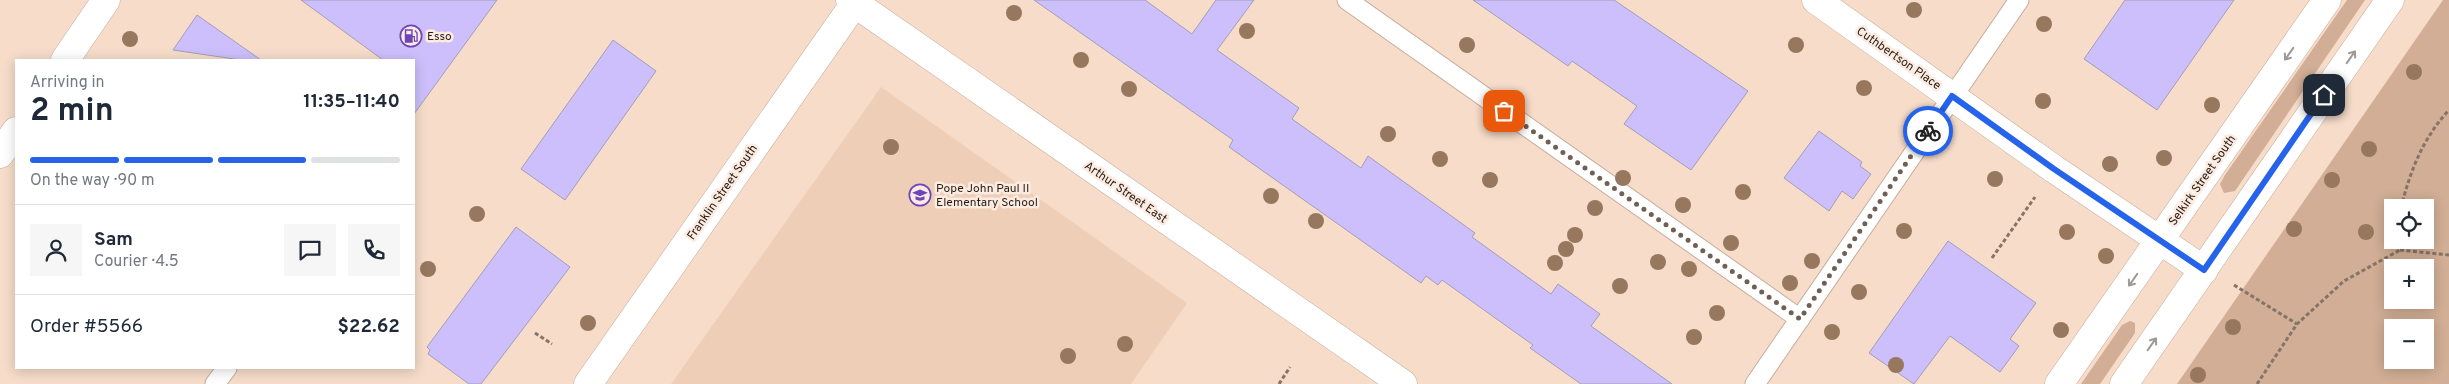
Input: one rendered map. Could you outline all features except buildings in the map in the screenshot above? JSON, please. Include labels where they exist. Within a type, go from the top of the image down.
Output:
[{"type":"street","points":[[66,59],[106,0]]},
{"type":"street","name":"Cuthbertson Place","points":[[1816,0],[2054,169],[2204,270]]},
{"type":"street","name":"Selkirk Street South","points":[[2059,384],[2327,0]]},
{"type":"street","points":[[2124,384],[2390,0]]},
{"type":"street","name":"Franklin Street South","points":[[588,384],[853,1]]},
{"type":"street","name":"Arthur Street East","points":[[853,1],[1403,384]]},
{"type":"street","points":[[0,154],[15,132]]},
{"type":"lane","points":[[1347,0],[1800,319]]},
{"type":"lane","points":[[1754,384],[2019,0]]},
{"type":"lane","points":[[215,384],[225,369]]},
{"type":"path","points":[[2403,199],[2410,173],[2435,125],[2449,110]]},
{"type":"path","points":[[1992,258],[2054,169]]},
{"type":"path","points":[[2257,384],[2297,324],[2344,281],[2400,250],[2449,254]]},
{"type":"path","points":[[2204,270],[2232,284],[2297,324]]},
{"type":"path","points":[[536,333],[552,344]]},
{"type":"path","points":[[1279,384],[1290,367]]},
{"type":"shaded area","points":[[2347,0],[2365,0],[2235,191],[2224,193],[2220,184],[2225,175]]},
{"type":"shaded area","points":[[2443,0],[2449,0],[2449,384],[2177,384]]},
{"type":"shaded area","name":"Pope John Paul II Elementary School","points":[[881,87],[1187,303],[1131,384],[671,384]]},
{"type":"shaded area","points":[[2130,321],[2135,323],[2135,333],[2100,384],[2081,384],[2122,325]]},
{"type":"way so far","points":[[1504,111],[1800,319],[1928,131]]},
{"type":"place","name":"Esso","points":[[411,36]]},
{"type":"place","name":"Pope John Paul II Elementary School","points":[[920,195]]},
{"type":"route","points":[[1928,131],[1952,96],[2054,169],[2204,270],[2324,95]]}]
